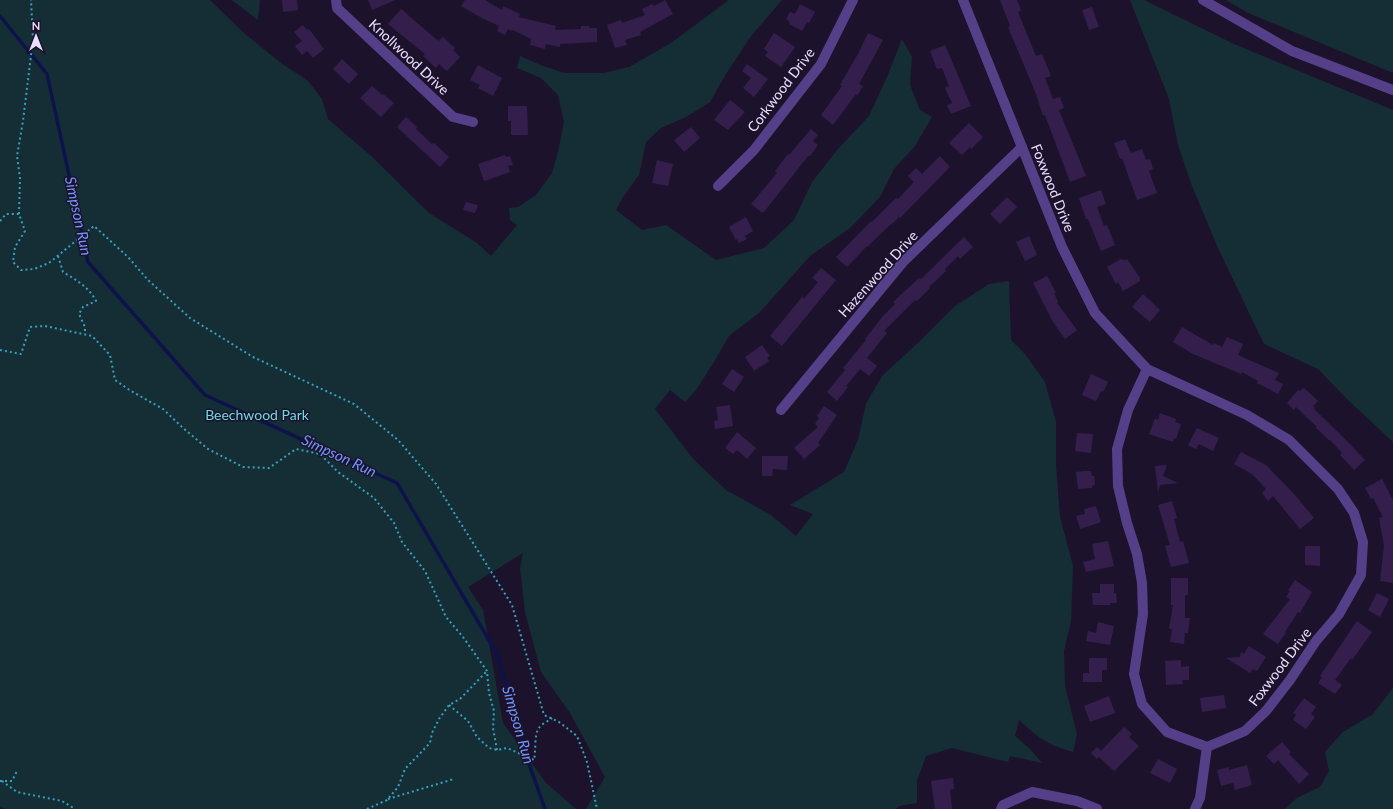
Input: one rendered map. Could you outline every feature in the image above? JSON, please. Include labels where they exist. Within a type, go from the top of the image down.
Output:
[{"type":"street","name":"Knollwood Drive","points":[[336,0],[337,8],[453,117],[473,122]]},
{"type":"street","name":"Corkwood Drive","points":[[718,186],[754,150],[821,64],[853,0]]},
{"type":"street","name":"Foxwood Drive","points":[[963,0],[1062,247],[1095,312],[1147,369],[1247,415],[1289,440],[1338,488],[1354,513],[1363,542],[1361,575],[1339,614],[1316,641],[1290,680],[1266,711],[1245,730],[1208,747]]},
{"type":"street","points":[[1203,0],[1292,51],[1393,90]]},
{"type":"street","name":"Hazenwood Drive","points":[[781,410],[903,262],[1022,147]]},
{"type":"street","points":[[1147,369],[1128,410],[1117,449],[1118,486],[1127,523],[1137,554],[1142,583],[1143,614],[1134,674],[1142,704],[1167,732],[1208,747],[1200,798],[1195,809]]},
{"type":"street","points":[[1000,809],[1003,805],[1032,792],[1077,801],[1097,809]]},
{"type":"path","points":[[31,0],[33,39],[23,121],[17,156],[20,178],[19,214],[25,231],[15,247],[13,262],[21,270],[34,270],[49,263],[94,226],[128,257],[148,280],[190,318],[253,357],[354,404],[398,440],[436,484],[512,605],[544,715],[559,722],[577,736],[587,762],[597,809]]},
{"type":"path","points":[[0,221],[6,214],[19,214]]},
{"type":"path","points":[[58,256],[63,272],[82,283],[93,294],[96,301],[83,307],[79,314],[85,327],[85,334]]},
{"type":"path","points":[[0,350],[21,354],[30,327],[45,326],[92,336],[110,354],[115,380],[163,409],[208,449],[243,467],[269,468],[296,449],[320,454],[338,472],[374,498],[394,523],[402,542],[425,571],[446,617],[463,637],[487,671],[489,693],[494,711],[493,728],[497,750]]},
{"type":"path","points":[[387,800],[398,787],[405,769],[430,743],[432,733],[439,719],[449,705],[460,699],[487,671]]},
{"type":"path","points":[[449,705],[468,721],[477,737],[489,748],[497,750],[507,748],[534,760],[536,750],[535,738],[539,728],[552,718]]},
{"type":"path","points":[[1,781],[12,780],[17,771]]},
{"type":"path","points":[[368,809],[387,800],[454,779]]},
{"type":"path","points":[[1,781],[16,792],[62,801],[75,809]]},
{"type":"green space","name":"Beechwood Park","points":[[0,0],[210,0],[245,34],[281,63],[308,81],[322,99],[328,119],[370,155],[429,213],[477,243],[491,256],[517,225],[510,220],[509,208],[518,207],[536,195],[552,173],[564,122],[558,95],[541,78],[517,68],[520,56],[543,66],[565,73],[603,73],[629,67],[671,43],[729,0],[782,0],[751,36],[710,102],[686,117],[661,128],[646,142],[639,175],[623,197],[616,210],[642,230],[666,225],[716,260],[764,248],[794,220],[812,182],[838,149],[869,116],[902,39],[912,57],[910,85],[920,110],[932,117],[915,146],[894,169],[880,197],[850,228],[810,256],[760,312],[729,336],[696,390],[685,402],[670,390],[655,409],[694,460],[726,490],[771,515],[796,536],[813,514],[790,505],[844,472],[858,440],[866,404],[882,376],[955,306],[989,284],[1009,281],[1011,340],[1025,354],[1045,382],[1056,422],[1056,466],[1060,517],[1073,566],[1071,622],[1064,651],[1065,686],[1077,734],[1073,752],[1043,740],[1019,720],[1015,736],[1030,749],[1042,763],[1010,756],[1008,762],[952,748],[926,756],[917,781],[917,803],[899,806],[896,809],[586,809],[605,777],[570,713],[541,672],[525,612],[520,568],[523,553],[468,587],[483,610],[503,723],[546,783],[576,809],[5,809],[0,807]]},
{"type":"green space","points":[[232,0],[260,0],[258,20],[233,1]]},
{"type":"green space","points":[[1130,0],[1144,0],[1234,44],[1393,110],[1393,442],[1348,400],[1318,369],[1264,344],[1218,248],[1192,186],[1178,145],[1169,99]]},
{"type":"green space","points":[[1226,0],[1393,0],[1393,73],[1248,13]]},
{"type":"green space","points":[[1393,688],[1393,809],[1285,809],[1297,798],[1320,787],[1329,771],[1325,752],[1343,732],[1373,714]]},
{"type":"building","points":[[282,0],[297,0],[298,10],[283,12]]},
{"type":"building","points":[[368,0],[395,0],[372,10]]},
{"type":"building","points":[[465,0],[485,0],[502,10],[503,6],[520,14],[519,17],[556,26],[555,30],[581,29],[581,26],[597,28],[597,42],[560,44],[560,47],[546,44],[545,49],[530,45],[531,39],[513,30],[508,29],[505,35],[497,31],[499,26],[461,6]]},
{"type":"building","points":[[665,0],[673,14],[640,32],[641,35],[625,40],[627,45],[615,48],[607,25],[621,20],[622,23],[645,15],[642,9],[652,4],[654,6]]},
{"type":"building","points":[[1000,0],[1017,0],[1021,10],[1018,12],[1036,56],[1042,54],[1051,76],[1045,78],[1053,99],[1060,97],[1064,108],[1059,110],[1086,176],[1070,182],[1045,115],[1043,116],[1036,94],[1008,27],[1010,26]]},
{"type":"building","points":[[800,4],[815,12],[809,23],[807,22],[802,31],[789,24],[790,22],[786,19],[790,12],[795,14]]},
{"type":"building","points":[[1092,7],[1099,27],[1089,30],[1082,10]]},
{"type":"building","points":[[401,9],[437,40],[438,39],[439,41],[443,37],[455,48],[453,50],[460,57],[447,71],[439,64],[436,68],[423,56],[425,54],[388,24]]},
{"type":"building","points":[[303,25],[307,30],[309,29],[324,49],[313,58],[307,51],[302,55],[295,46],[302,41],[294,32]]},
{"type":"building","points":[[774,33],[795,47],[781,67],[765,56],[768,52],[764,49]]},
{"type":"building","points":[[868,33],[883,40],[859,84],[863,86],[857,96],[856,94],[833,125],[821,115],[842,86],[840,85]]},
{"type":"building","points":[[945,45],[971,106],[951,114],[947,105],[952,103],[945,88],[949,86],[942,68],[937,69],[930,51]]},
{"type":"building","points":[[342,59],[358,74],[349,84],[333,69]]},
{"type":"building","points":[[747,64],[768,79],[754,97],[743,88],[751,78],[742,71]]},
{"type":"building","points":[[478,65],[502,78],[493,96],[478,88],[480,85],[470,80]]},
{"type":"building","points":[[372,86],[394,103],[381,117],[360,98]]},
{"type":"building","points":[[730,100],[745,112],[728,130],[714,120]]},
{"type":"building","points":[[508,106],[527,106],[528,135],[511,135],[511,121],[508,121]]},
{"type":"building","points":[[406,117],[432,144],[434,143],[449,157],[440,167],[397,127]]},
{"type":"building","points":[[969,123],[983,137],[971,149],[970,147],[962,155],[949,143]]},
{"type":"building","points":[[691,127],[700,138],[684,152],[674,140]]},
{"type":"building","points":[[811,129],[818,135],[813,141],[818,145],[764,212],[761,212],[751,204],[777,173],[775,171],[788,154],[789,155]]},
{"type":"building","points":[[1125,139],[1131,153],[1142,149],[1146,160],[1150,159],[1153,169],[1149,171],[1157,193],[1137,200],[1122,158],[1120,159],[1114,143]]},
{"type":"building","points":[[505,155],[506,157],[510,156],[513,165],[508,166],[510,172],[484,181],[478,164]]},
{"type":"building","points":[[940,156],[950,167],[900,218],[899,217],[867,246],[847,267],[836,257],[871,221],[872,222],[896,198],[898,199],[914,182],[908,176],[916,168],[922,174]]},
{"type":"building","points":[[657,160],[673,164],[668,186],[652,183]]},
{"type":"building","points":[[1101,190],[1106,204],[1097,207],[1104,226],[1107,225],[1115,245],[1101,251],[1088,219],[1086,219],[1079,198]]},
{"type":"building","points":[[1007,197],[1017,207],[1000,224],[990,214]]},
{"type":"building","points":[[466,202],[478,205],[475,213],[463,210]]},
{"type":"building","points":[[746,217],[753,231],[745,236],[747,239],[739,243],[729,227]]},
{"type":"building","points":[[1029,236],[1037,255],[1025,261],[1016,242]]},
{"type":"building","points":[[964,237],[973,247],[960,259],[958,256],[945,269],[946,271],[929,287],[930,288],[917,301],[915,300],[884,331],[887,333],[867,358],[877,366],[869,376],[860,369],[846,386],[848,387],[837,401],[827,392],[845,370],[843,368],[866,340],[865,339],[883,316],[895,304],[893,302],[919,278],[921,279]]},
{"type":"building","points":[[1121,259],[1124,261],[1127,259],[1140,278],[1140,281],[1123,291],[1118,282],[1116,284],[1107,267]]},
{"type":"building","points":[[821,268],[836,280],[782,346],[770,336],[802,297],[804,299],[818,282],[812,278]]},
{"type":"building","points":[[1047,276],[1056,293],[1054,293],[1058,302],[1057,303],[1077,330],[1065,339],[1053,322],[1033,283]]},
{"type":"building","points":[[1143,294],[1160,310],[1150,322],[1132,307]]},
{"type":"building","points":[[1182,327],[1213,345],[1214,343],[1222,347],[1227,337],[1243,344],[1238,355],[1279,373],[1275,380],[1283,384],[1278,394],[1257,383],[1258,381],[1242,372],[1241,374],[1193,354],[1173,342]]},
{"type":"building","points":[[762,345],[770,356],[767,358],[769,361],[754,371],[745,357]]},
{"type":"building","points":[[732,369],[744,377],[734,392],[722,384]]},
{"type":"building","points":[[1091,374],[1108,382],[1096,401],[1082,395]]},
{"type":"building","points":[[1304,388],[1318,401],[1313,406],[1315,408],[1314,409],[1365,460],[1354,470],[1340,455],[1342,453],[1316,428],[1317,427],[1296,407],[1294,410],[1287,403],[1298,390],[1300,391]]},
{"type":"building","points":[[730,405],[733,426],[715,429],[714,421],[718,420],[716,407]]},
{"type":"building","points":[[824,406],[837,415],[818,443],[820,445],[804,459],[794,448],[818,427],[815,424],[819,418],[817,416]]},
{"type":"building","points":[[1160,413],[1176,419],[1175,422],[1181,424],[1176,439],[1174,438],[1173,442],[1149,434],[1155,418],[1158,420]]},
{"type":"building","points":[[1197,428],[1219,438],[1213,451],[1199,444],[1196,449],[1188,445]]},
{"type":"building","points":[[737,432],[756,448],[747,459],[737,450],[733,454],[725,448]]},
{"type":"building","points":[[1077,433],[1093,434],[1091,453],[1075,451]]},
{"type":"building","points":[[1241,452],[1266,465],[1295,495],[1314,518],[1300,529],[1273,496],[1268,501],[1262,493],[1266,489],[1252,474],[1234,464]]},
{"type":"building","points":[[762,456],[788,456],[787,470],[773,469],[772,476],[762,476]]},
{"type":"building","points":[[1167,465],[1163,476],[1178,483],[1160,485],[1158,492],[1155,466]]},
{"type":"building","points":[[1091,471],[1092,476],[1094,476],[1095,485],[1092,486],[1092,488],[1078,489],[1076,472]]},
{"type":"building","points":[[1382,479],[1393,500],[1393,583],[1380,581],[1384,546],[1379,518],[1383,517],[1373,498],[1371,499],[1365,488]]},
{"type":"building","points":[[1172,501],[1177,518],[1174,519],[1180,542],[1183,541],[1189,563],[1171,567],[1165,546],[1170,545],[1158,505]]},
{"type":"building","points":[[1096,506],[1101,522],[1080,529],[1076,516],[1085,514],[1084,509]]},
{"type":"building","points":[[1108,541],[1114,566],[1086,572],[1083,562],[1095,559],[1092,544]]},
{"type":"building","points":[[1305,546],[1320,546],[1320,566],[1305,565]]},
{"type":"building","points":[[1171,578],[1188,578],[1188,595],[1185,595],[1185,618],[1190,618],[1188,633],[1185,633],[1184,644],[1170,642],[1172,629],[1169,629],[1173,605],[1171,605]]},
{"type":"building","points":[[1295,580],[1312,592],[1300,613],[1298,612],[1278,644],[1263,634],[1290,599],[1286,597],[1290,591],[1288,590]]},
{"type":"building","points":[[1100,584],[1114,584],[1114,593],[1116,593],[1117,603],[1110,603],[1110,605],[1093,605],[1092,593],[1100,593]]},
{"type":"building","points":[[1377,593],[1389,599],[1380,617],[1368,610]]},
{"type":"building","points":[[1357,621],[1372,632],[1352,660],[1351,658],[1335,680],[1342,685],[1335,694],[1318,683],[1322,677],[1320,676]]},
{"type":"building","points":[[1098,622],[1114,626],[1110,645],[1086,641],[1088,631],[1096,633]]},
{"type":"building","points":[[1249,646],[1266,657],[1257,671],[1253,669],[1250,673],[1226,658],[1240,657],[1241,652],[1244,654]]},
{"type":"building","points":[[1089,658],[1107,658],[1107,670],[1102,670],[1102,682],[1083,682],[1083,673],[1089,673]]},
{"type":"building","points":[[1181,660],[1181,667],[1189,666],[1189,680],[1182,680],[1183,684],[1166,685],[1165,661]]},
{"type":"building","points":[[1224,695],[1226,708],[1202,712],[1200,698]]},
{"type":"building","points":[[1109,696],[1115,713],[1090,722],[1084,706]]},
{"type":"building","points":[[1304,698],[1316,707],[1311,714],[1315,717],[1306,729],[1293,720],[1296,715],[1293,713]]},
{"type":"building","points":[[1124,727],[1132,734],[1129,737],[1139,746],[1114,771],[1099,757],[1097,759],[1091,753],[1097,747],[1101,751]]},
{"type":"building","points":[[1282,742],[1291,752],[1289,754],[1309,774],[1299,784],[1278,760],[1274,764],[1266,756]]},
{"type":"building","points":[[1158,759],[1177,769],[1170,783],[1150,773]]},
{"type":"building","points":[[1247,765],[1252,785],[1235,790],[1233,783],[1221,786],[1217,770],[1229,767],[1229,770]]},
{"type":"building","points":[[953,778],[954,789],[950,790],[952,809],[935,809],[931,781]]},
{"type":"waterway","name":"Simpson Run","points":[[0,16],[47,74],[88,262],[205,395],[397,483],[497,654],[528,761],[545,809]]}]
